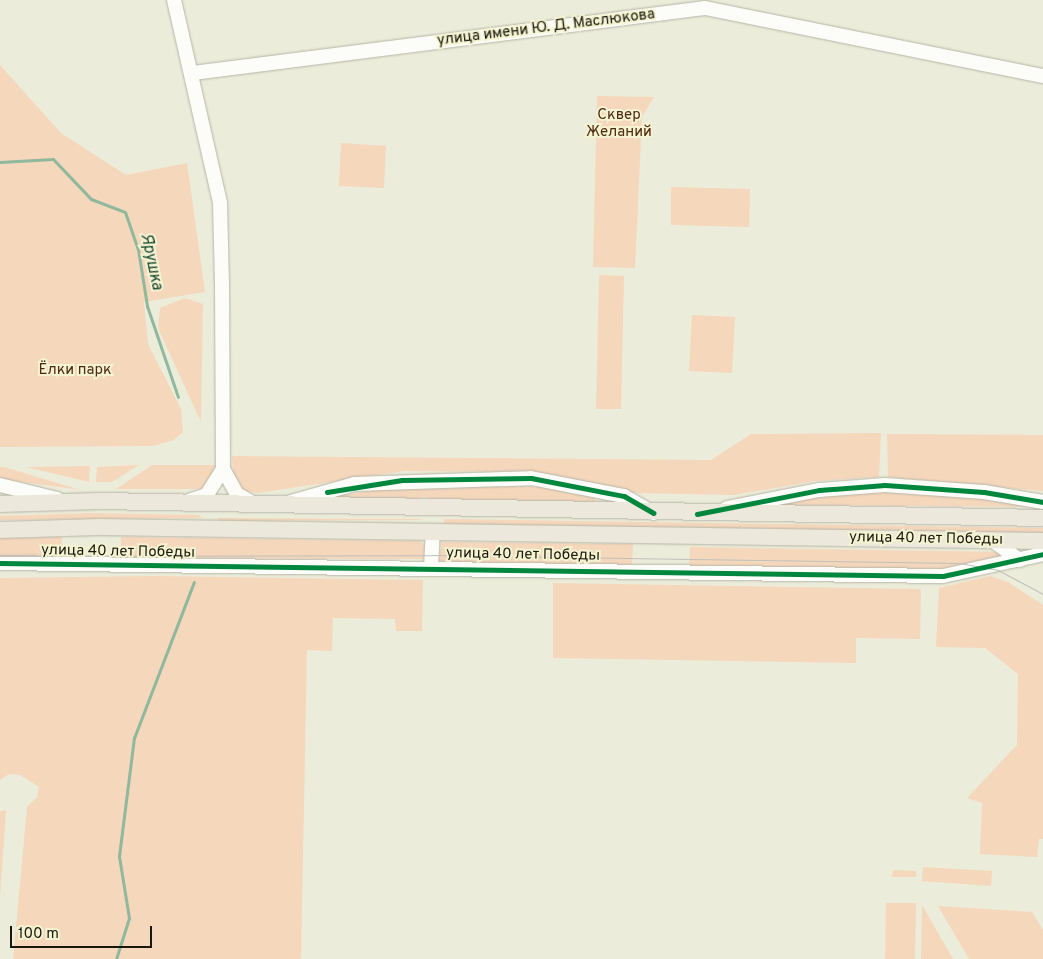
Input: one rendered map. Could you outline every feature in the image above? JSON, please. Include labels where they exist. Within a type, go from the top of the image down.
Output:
[{"type":"main road","name":"улица 40 лет Победы","points":[[0,504],[67,502],[212,503],[697,514],[1043,518]]},
{"type":"main road","points":[[211,529],[212,503]]},
{"type":"main road","points":[[433,508],[433,531]]},
{"type":"main road","name":"улица 40 лет Победы","points":[[0,530],[433,531],[1043,541]]},
{"type":"street","points":[[174,0],[193,73],[220,203],[223,469],[237,494],[256,504]]},
{"type":"street","name":"улица имени Ю. Д. Маслюкова","points":[[193,73],[705,4],[1043,76]]},
{"type":"street","points":[[185,503],[206,495],[223,469]]},
{"type":"street","name":"улица 40 лет Победы","points":[[279,505],[354,484],[531,478],[624,496],[654,513]]},
{"type":"street","name":"улица 40 лет Победы","points":[[0,485],[67,502]]},
{"type":"street","name":"улица 40 лет Победы","points":[[697,514],[819,490],[885,485],[984,492],[1043,502]]},
{"type":"street","points":[[431,566],[433,531]]},
{"type":"street","points":[[992,540],[1020,560]]},
{"type":"street","name":"улица 40 лет Победы","points":[[0,563],[431,566],[943,576],[1043,554]]},
{"type":"green space","name":"Ёлки парк","points":[[0,65],[61,133],[126,175],[187,163],[205,292],[144,302],[148,344],[181,409],[183,432],[174,440],[153,446],[0,447]]},
{"type":"green space","name":"Сквер Желаний","points":[[597,96],[654,97],[642,117],[635,268],[593,267]]},
{"type":"green space","points":[[341,143],[386,146],[384,188],[339,186]]},
{"type":"green space","points":[[671,187],[750,189],[749,227],[671,225]]},
{"type":"green space","points":[[599,275],[624,276],[621,409],[596,409]]},
{"type":"green space","points":[[185,298],[203,304],[201,422],[158,328],[160,308]]},
{"type":"green space","points":[[692,315],[735,317],[732,373],[689,371]]},
{"type":"green space","points":[[881,433],[879,477],[815,481],[734,495],[633,493],[528,472],[404,471],[258,493],[242,491],[234,483],[232,456],[711,460],[751,434]]},
{"type":"green space","points":[[887,434],[1043,435],[1043,491],[888,477]]},
{"type":"green space","points":[[139,465],[112,482],[96,482],[97,467]]},
{"type":"green space","points":[[152,465],[216,465],[210,484],[199,489],[116,489]]},
{"type":"green space","points":[[90,466],[89,482],[26,467]]},
{"type":"green space","points":[[0,467],[4,467],[81,490],[0,479]]},
{"type":"green space","points":[[405,485],[539,487],[595,497],[595,505],[436,501],[424,497],[407,501],[320,499]]},
{"type":"green space","points":[[913,490],[1043,507],[774,505],[820,493]]},
{"type":"green space","points":[[91,513],[199,515],[202,518],[0,520],[0,516]]},
{"type":"green space","points":[[217,518],[419,519],[423,520],[222,521]]},
{"type":"green space","points":[[445,519],[1043,528],[1043,533],[443,524]]},
{"type":"green space","points":[[62,537],[62,558],[0,559],[0,538]]},
{"type":"green space","points":[[121,537],[420,541],[425,546],[424,559],[121,558]]},
{"type":"green space","points":[[442,542],[633,544],[632,567],[443,562],[439,560]]},
{"type":"green space","points":[[690,547],[1004,552],[1011,558],[944,571],[689,567]]},
{"type":"green space","points":[[154,576],[423,580],[422,631],[396,631],[395,619],[333,618],[332,651],[307,650],[301,959],[13,959],[27,807],[37,797],[39,787],[20,775],[9,774],[0,780],[0,578]]},
{"type":"green space","points":[[990,576],[1008,582],[1043,605],[1043,839],[1039,839],[1037,857],[980,854],[982,803],[967,798],[1017,745],[1018,674],[985,648],[936,647],[939,588]]},
{"type":"green space","points":[[553,583],[921,589],[920,639],[856,638],[856,663],[553,658]]},
{"type":"green space","points":[[6,810],[0,898],[0,811]]},
{"type":"green space","points":[[923,867],[992,871],[991,886],[922,881]]},
{"type":"green space","points":[[893,870],[916,871],[916,877],[892,877]]},
{"type":"green space","points":[[886,903],[916,903],[915,959],[885,959]]},
{"type":"green space","points":[[922,905],[953,959],[921,959]]},
{"type":"green space","points":[[938,906],[1032,912],[1043,930],[1043,959],[969,959]]},
{"type":"waterway","name":"Ярушка","points":[[0,162],[53,159],[91,199],[125,212],[138,249],[147,306],[178,397]]},
{"type":"waterway","points":[[116,959],[129,918],[119,856],[134,738],[194,582]]},
{"type":"tram line","points":[[0,556],[432,555],[959,563],[998,570],[1043,594]]},
{"type":"cycle path","points":[[327,492],[402,480],[531,478],[624,496],[653,513]]},
{"type":"cycle path","points":[[697,514],[819,490],[885,485],[984,492],[1043,502]]},
{"type":"cycle path","points":[[0,563],[943,576],[1043,554]]}]
